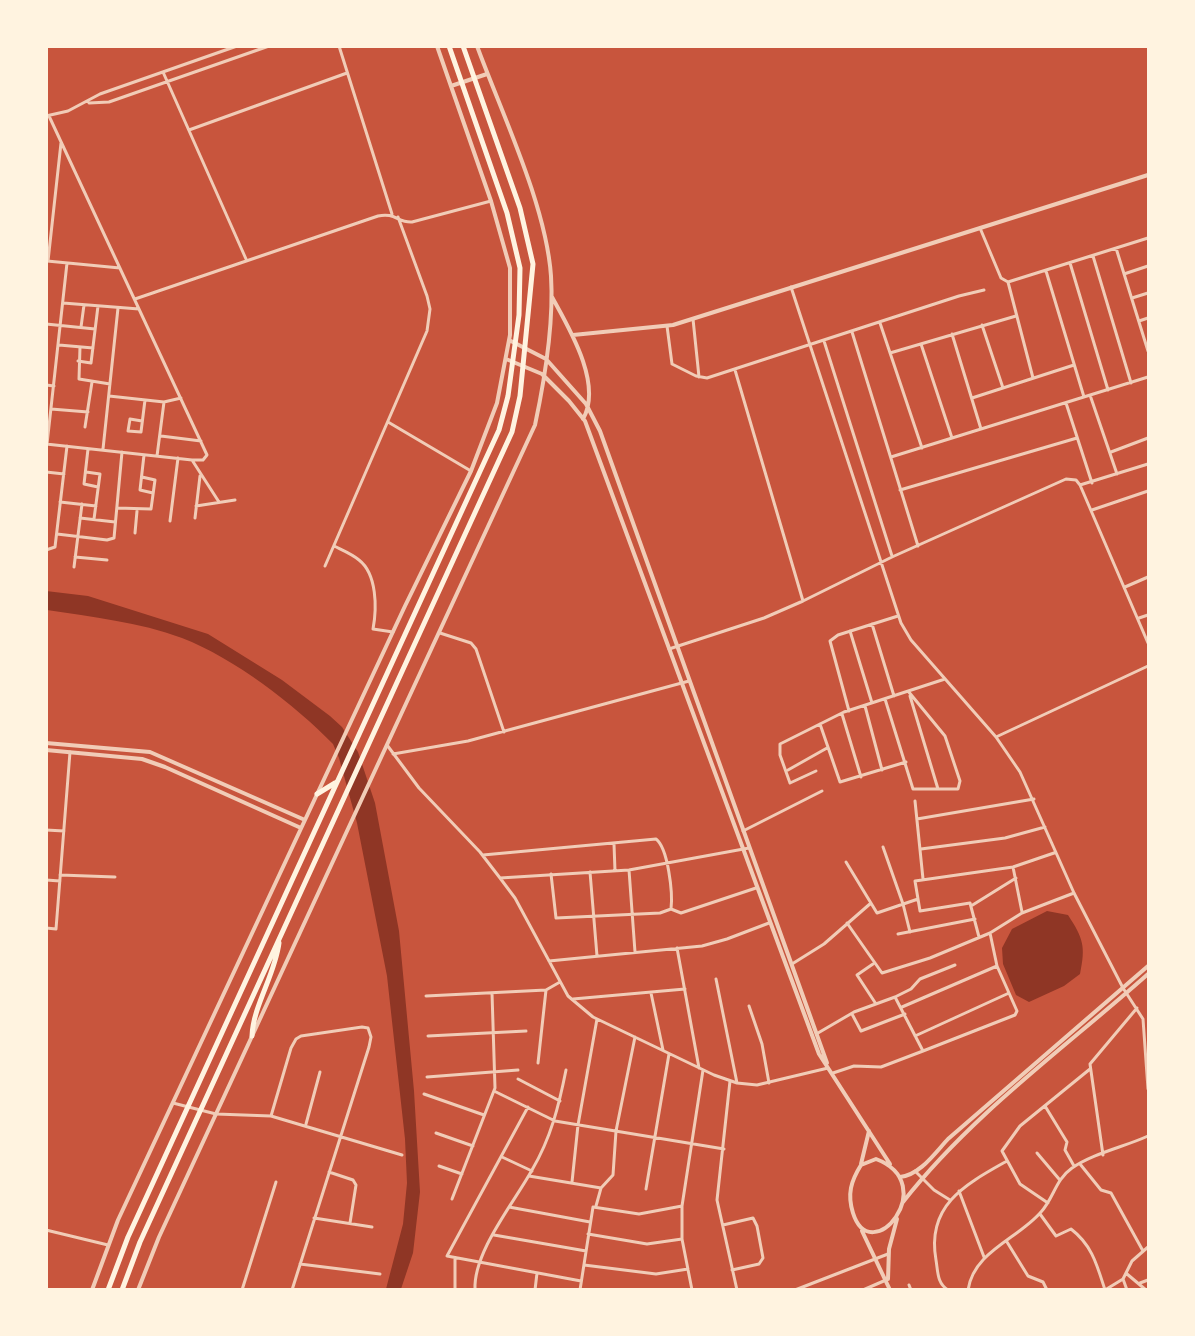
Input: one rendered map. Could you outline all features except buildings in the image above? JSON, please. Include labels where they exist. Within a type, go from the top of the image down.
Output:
[{"type":"highway","points":[[108,1290],[128,1237],[499,430],[508,396],[519,315],[520,268],[507,213],[449,46]]},
{"type":"highway","points":[[122,1290],[140,1242],[512,432],[520,396],[533,264],[520,208],[463,46]]},
{"type":"highway","points":[[317,795],[336,783]]},
{"type":"highway","points":[[252,1036],[258,1008],[276,965],[280,935]]},
{"type":"street","points":[[68,262],[47,444],[192,460],[206,458],[202,441],[48,116],[87,103],[109,102],[269,46]]},
{"type":"street","points":[[339,46],[392,214],[412,222],[491,201]]},
{"type":"street","points":[[92,1290],[108,1245],[173,1103],[352,718],[471,471],[491,422],[509,340],[510,268],[491,201],[438,46]]},
{"type":"street","points":[[138,1290],[159,1237],[531,436],[546,359],[551,296],[547,253],[526,175],[477,46]]},
{"type":"street","points":[[87,103],[100,94],[235,47],[236,58]]},
{"type":"street","points":[[163,72],[246,259]]},
{"type":"street","points":[[189,130],[346,73]]},
{"type":"street","points":[[451,86],[487,74]]},
{"type":"street","points":[[62,143],[47,261],[120,268]]},
{"type":"street","points":[[573,335],[667,326],[693,319],[1149,175]]},
{"type":"street","points":[[135,298],[246,259],[378,216],[392,214]]},
{"type":"street","points":[[325,566],[423,342],[430,320],[427,296],[398,218]]},
{"type":"street","points":[[980,228],[1001,278],[1008,282],[1149,238]]},
{"type":"street","points":[[1116,248],[1148,348]]},
{"type":"street","points":[[1093,256],[1131,382]]},
{"type":"street","points":[[1070,263],[1108,390]]},
{"type":"street","points":[[1124,274],[1149,266]]},
{"type":"street","points":[[1047,271],[1084,397]]},
{"type":"street","points":[[1008,282],[1033,378]]},
{"type":"street","points":[[791,287],[898,616],[911,640],[996,737],[1020,772],[1034,799],[1054,853],[1123,988],[1146,1024],[1149,1089]]},
{"type":"street","points":[[667,326],[672,364],[699,377],[713,376],[959,296],[984,290]]},
{"type":"street","points":[[1132,298],[1149,293]]},
{"type":"street","points":[[551,296],[573,335],[583,359],[589,409],[630,511],[829,1067]]},
{"type":"street","points":[[63,303],[140,309]]},
{"type":"street","points":[[81,327],[84,305]]},
{"type":"street","points":[[78,361],[92,363],[98,306]]},
{"type":"street","points":[[103,450],[118,308]]},
{"type":"street","points":[[890,353],[1016,316]]},
{"type":"street","points":[[1139,321],[1149,318]]},
{"type":"street","points":[[693,319],[699,377]]},
{"type":"street","points":[[880,323],[922,448]]},
{"type":"street","points":[[46,324],[95,329]]},
{"type":"street","points":[[982,325],[1003,388]]},
{"type":"street","points":[[852,332],[918,546]]},
{"type":"street","points":[[952,334],[981,429]]},
{"type":"street","points":[[509,340],[546,359],[589,409]]},
{"type":"street","points":[[824,341],[892,557]]},
{"type":"street","points":[[921,344],[952,438]]},
{"type":"street","points":[[58,345],[93,348]]},
{"type":"street","points":[[80,347],[79,379],[110,384]]},
{"type":"street","points":[[506,359],[542,374],[583,419],[819,1054],[900,1177],[903,1202]]},
{"type":"street","points":[[972,398],[1074,365]]},
{"type":"street","points":[[735,369],[803,601]]},
{"type":"street","points":[[891,457],[1149,377]]},
{"type":"street","points":[[86,427],[92,382]]},
{"type":"street","points":[[46,385],[54,386]]},
{"type":"street","points":[[1090,395],[1117,474]]},
{"type":"street","points":[[109,396],[164,402],[182,398]]},
{"type":"street","points":[[142,421],[130,420],[128,431],[140,433],[142,421],[145,400]]},
{"type":"street","points":[[157,456],[164,402]]},
{"type":"street","points":[[1066,403],[1092,483]]},
{"type":"street","points":[[51,409],[88,412]]},
{"type":"street","points":[[583,419],[589,409]]},
{"type":"street","points":[[388,422],[471,471]]},
{"type":"street","points":[[161,436],[202,441]]},
{"type":"street","points":[[900,490],[1077,438]]},
{"type":"street","points":[[1111,452],[1149,438]]},
{"type":"street","points":[[46,550],[55,549],[67,446]]},
{"type":"street","points":[[88,448],[84,485],[98,487]]},
{"type":"street","points":[[57,534],[111,540],[117,508],[122,452]]},
{"type":"street","points":[[144,455],[140,491],[153,494]]},
{"type":"street","points":[[170,521],[178,458]]},
{"type":"street","points":[[192,460],[219,502]]},
{"type":"street","points":[[1080,485],[1149,464]]},
{"type":"street","points":[[46,472],[64,474]]},
{"type":"street","points":[[86,472],[100,473],[94,519]]},
{"type":"street","points":[[195,518],[201,474]]},
{"type":"street","points":[[117,508],[150,510],[155,480],[142,477]]},
{"type":"street","points":[[668,649],[764,618],[1066,478],[1076,480],[1080,485],[1149,643]]},
{"type":"street","points":[[1092,510],[1149,491]]},
{"type":"street","points":[[196,506],[235,500]]},
{"type":"street","points":[[60,502],[96,506]]},
{"type":"street","points":[[74,567],[82,504]]},
{"type":"street","points":[[135,533],[137,510]]},
{"type":"street","points":[[619,514],[630,511]]},
{"type":"street","points":[[80,518],[115,522]]},
{"type":"street","points":[[334,546],[358,559],[366,567],[372,584],[376,615],[373,628],[393,632]]},
{"type":"street","points":[[75,557],[107,560]]},
{"type":"street","points":[[1124,587],[1149,577]]},
{"type":"street","points":[[1138,619],[1149,615]]},
{"type":"street","points":[[849,711],[829,643],[832,638],[898,616]]},
{"type":"street","points":[[872,624],[894,696]]},
{"type":"street","points":[[850,631],[872,703]]},
{"type":"street","points":[[440,633],[471,644],[476,649],[504,732]]},
{"type":"street","points":[[996,737],[1149,666]]},
{"type":"street","points":[[816,771],[790,783],[788,770],[780,755],[780,744],[849,711],[909,693],[945,679]]},
{"type":"street","points":[[393,754],[504,732],[691,680]]},
{"type":"street","points":[[885,699],[913,789],[958,789],[960,781],[943,732],[909,693]]},
{"type":"street","points":[[909,693],[938,789]]},
{"type":"street","points":[[865,706],[882,770]]},
{"type":"street","points":[[842,714],[861,777]]},
{"type":"street","points":[[820,724],[840,782],[906,762]]},
{"type":"street","points":[[46,743],[150,752],[305,820]]},
{"type":"street","points":[[387,746],[419,788],[482,855],[500,878],[515,898],[572,999],[597,1018],[699,1068],[737,1083],[769,1083],[829,1067]]},
{"type":"street","points":[[788,770],[827,748]]},
{"type":"street","points":[[46,750],[142,759],[165,766],[301,828]]},
{"type":"street","points":[[46,928],[56,929],[70,752]]},
{"type":"street","points":[[743,832],[822,791]]},
{"type":"street","points":[[917,819],[1034,799]]},
{"type":"street","points":[[915,801],[923,879]]},
{"type":"street","points":[[921,849],[1005,838],[1045,826]]},
{"type":"street","points":[[46,830],[64,831]]},
{"type":"street","points":[[482,855],[656,839],[663,847],[667,865],[671,909]]},
{"type":"street","points":[[614,844],[615,871]]},
{"type":"street","points":[[883,847],[903,904],[910,932]]},
{"type":"street","points":[[500,878],[629,870],[667,865],[749,848]]},
{"type":"street","points":[[980,937],[972,906],[968,902],[920,912],[914,883],[923,879],[1013,867],[1054,853]]},
{"type":"street","points":[[846,862],[879,914],[918,899]]},
{"type":"street","points":[[1013,867],[1022,913]]},
{"type":"street","points":[[629,870],[635,952]]},
{"type":"street","points":[[590,872],[597,956]]},
{"type":"street","points":[[551,874],[556,918],[660,913],[671,909],[681,913],[756,888]]},
{"type":"street","points":[[60,875],[115,877]]},
{"type":"street","points":[[972,906],[1016,879]]},
{"type":"street","points":[[46,880],[60,881]]},
{"type":"street","points":[[847,923],[873,964],[882,973],[930,958],[990,933],[1022,913],[1074,893]]},
{"type":"street","points":[[786,969],[824,944],[871,903]]},
{"type":"street","points":[[898,934],[975,920]]},
{"type":"street","points":[[549,961],[712,944],[769,922]]},
{"type":"street","points":[[833,1073],[854,1066],[881,1067],[1015,1016],[1017,1011],[998,966],[990,933]]},
{"type":"street","points":[[677,948],[699,1068]]},
{"type":"street","points":[[873,964],[857,975],[876,1004]]},
{"type":"street","points":[[818,1033],[851,1014],[910,990],[921,979],[955,965]]},
{"type":"street","points":[[902,1007],[998,966]]},
{"type":"street","points":[[900,1177],[915,1171],[948,1139],[1149,966]]},
{"type":"street","points":[[890,1290],[888,1254],[897,1218],[903,1202],[922,1178],[1001,1102],[1149,974]]},
{"type":"street","points":[[716,979],[737,1083]]},
{"type":"street","points":[[426,996],[546,990],[561,982]]},
{"type":"street","points":[[572,999],[685,989]]},
{"type":"street","points":[[538,1063],[546,990]]},
{"type":"street","points":[[452,1199],[494,1091],[492,993]]},
{"type":"street","points":[[651,993],[663,1050]]},
{"type":"street","points":[[915,1036],[1009,993]]},
{"type":"street","points":[[895,997],[923,1051]]},
{"type":"street","points":[[749,1006],[764,1051],[769,1083]]},
{"type":"street","points":[[1103,1155],[1095,1080],[1090,1064],[1137,1008]]},
{"type":"street","points":[[851,1014],[861,1031],[905,1014]]},
{"type":"street","points":[[572,1182],[578,1125],[597,1018]]},
{"type":"street","points":[[271,1116],[291,1048],[296,1039],[301,1036],[365,1027],[370,1034],[369,1047],[292,1290]]},
{"type":"street","points":[[428,1036],[526,1031]]},
{"type":"street","points":[[580,1290],[592,1209],[596,1206],[602,1188],[613,1175],[616,1131],[635,1037]]},
{"type":"street","points":[[646,1189],[669,1054]]},
{"type":"street","points":[[1048,1203],[1020,1184],[1003,1149],[1020,1126],[1090,1069]]},
{"type":"street","points":[[427,1077],[518,1070]]},
{"type":"street","points":[[475,1290],[479,1263],[509,1207],[532,1171],[555,1121],[566,1070]]},
{"type":"street","points":[[692,1290],[682,1239],[682,1206],[704,1070]]},
{"type":"street","points":[[306,1124],[320,1072]]},
{"type":"street","points":[[518,1079],[560,1101]]},
{"type":"street","points":[[730,1081],[724,1149],[717,1193],[736,1290]]},
{"type":"street","points":[[494,1091],[555,1121],[724,1149]]},
{"type":"street","points":[[424,1094],[484,1115]]},
{"type":"street","points":[[173,1103],[216,1114],[271,1116],[306,1124],[402,1155]]},
{"type":"street","points":[[1045,1106],[1067,1142],[1065,1150],[1074,1167]]},
{"type":"street","points":[[528,1107],[447,1254],[448,1257],[582,1281]]},
{"type":"street","points":[[869,1130],[861,1165],[849,1190],[852,1212],[888,1280]]},
{"type":"street","points":[[436,1133],[473,1146]]},
{"type":"street","points":[[968,1290],[970,1276],[984,1257],[1040,1214],[1059,1179],[1080,1164],[1149,1136]]},
{"type":"street","points":[[1037,1153],[1059,1179]]},
{"type":"street","points":[[502,1157],[532,1171]]},
{"type":"street","points":[[861,1165],[876,1159],[890,1164]]},
{"type":"street","points":[[948,1290],[939,1281],[936,1230],[950,1200],[959,1191],[1007,1161]]},
{"type":"street","points":[[1080,1164],[1101,1190],[1112,1192],[1143,1251]]},
{"type":"street","points":[[440,1166],[462,1174]]},
{"type":"street","points":[[915,1171],[934,1190],[950,1200]]},
{"type":"street","points":[[329,1172],[354,1180],[356,1185],[350,1222]]},
{"type":"street","points":[[528,1176],[602,1188]]},
{"type":"street","points":[[242,1290],[276,1182]]},
{"type":"street","points":[[959,1191],[984,1257]]},
{"type":"street","points":[[596,1206],[639,1214],[682,1206]]},
{"type":"street","points":[[509,1207],[590,1222]]},
{"type":"street","points":[[1040,1214],[1056,1236],[1071,1229],[1086,1243],[1092,1252],[1105,1290],[1123,1279],[1132,1261],[1149,1247]]},
{"type":"street","points":[[314,1218],[372,1227]]},
{"type":"street","points":[[723,1225],[753,1218],[757,1226],[763,1258],[759,1264],[732,1269]]},
{"type":"street","points":[[862,1229],[868,1233],[878,1233],[897,1218]]},
{"type":"street","points":[[46,1230],[108,1245]]},
{"type":"street","points":[[588,1234],[647,1244],[682,1239]]},
{"type":"street","points":[[494,1235],[586,1251]]},
{"type":"street","points":[[1006,1242],[1026,1275],[1043,1282],[1047,1290]]},
{"type":"street","points":[[795,1290],[888,1254]]},
{"type":"street","points":[[455,1258],[456,1290]]},
{"type":"street","points":[[300,1264],[380,1274]]},
{"type":"street","points":[[584,1265],[656,1274],[688,1269]]},
{"type":"street","points":[[535,1290],[537,1273]]},
{"type":"street","points":[[1127,1274],[1146,1290]]},
{"type":"street","points":[[1123,1279],[1127,1290]]},
{"type":"street","points":[[863,1290],[888,1280]]},
{"type":"street","points":[[1140,1283],[1149,1280]]},
{"type":"street","points":[[909,1285],[911,1290]]},
{"type":"shaded area","points":[[46,591],[88,596],[208,634],[282,680],[330,716],[342,727],[358,752],[375,803],[399,931],[414,1091],[420,1192],[413,1253],[401,1289],[386,1289],[403,1224],[407,1183],[405,1139],[387,976],[357,823],[333,744],[282,698],[222,657],[166,632],[47,610]]},
{"type":"shaded area","points":[[1047,911],[1068,915],[1077,930],[1083,949],[1080,974],[1064,986],[1029,1002],[1016,995],[1003,964],[1002,948],[1012,929]]}]
